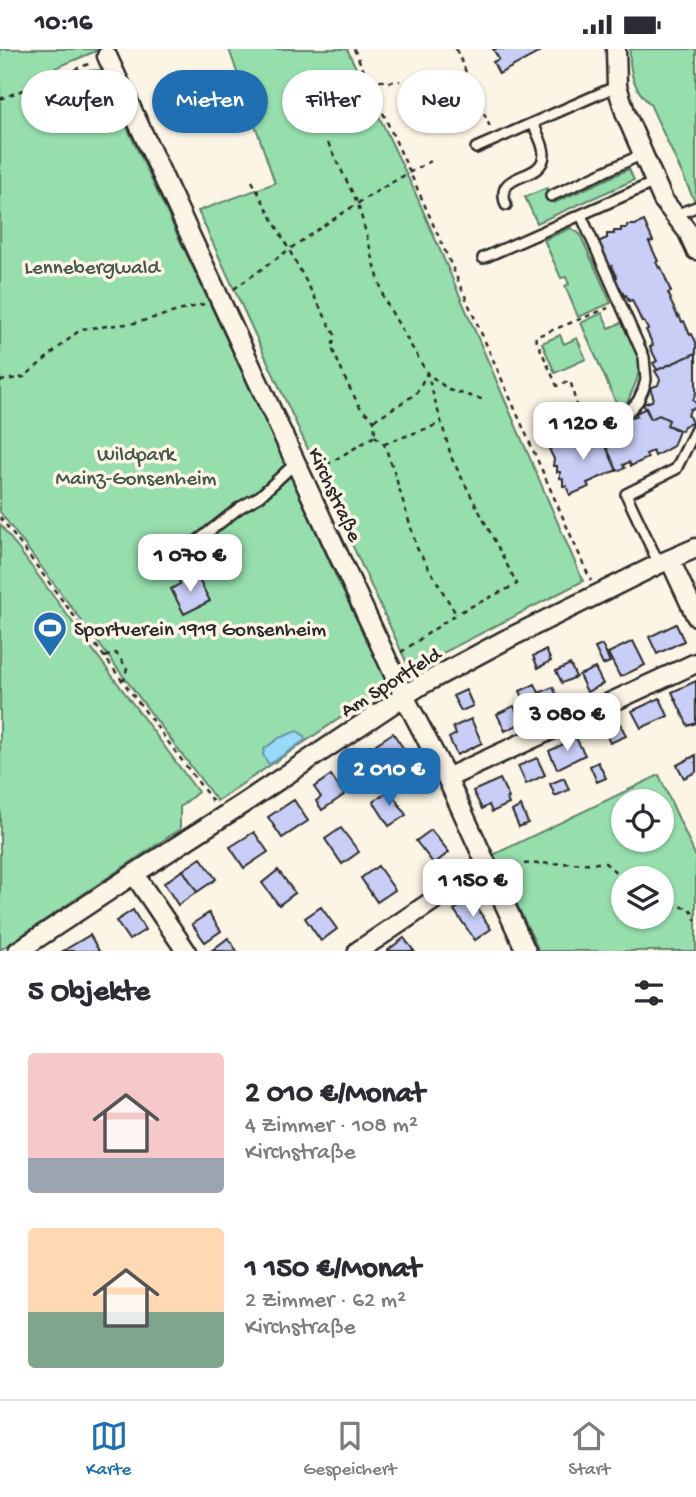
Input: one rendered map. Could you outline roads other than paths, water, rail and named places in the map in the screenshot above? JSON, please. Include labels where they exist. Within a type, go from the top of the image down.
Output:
[{"type":"street","points":[[616,49],[617,86],[626,115],[663,200],[688,232],[696,250]]},
{"type":"street","name":"Kirchstraße","points":[[109,55],[220,299],[306,468],[404,696],[447,778],[526,951]]},
{"type":"street","name":"Am Sportfeld","points":[[18,951],[404,696],[507,639],[696,548]]},
{"type":"street","points":[[665,562],[696,616]]},
{"type":"street","points":[[447,778],[696,663]]},
{"type":"street","points":[[358,951],[487,867]]},
{"type":"street","points":[[134,874],[187,951]]},
{"type":"lane","points":[[476,148],[617,86]]},
{"type":"lane","points":[[506,205],[503,197],[508,183],[532,172],[541,164],[544,155],[533,124]]},
{"type":"lane","points":[[551,196],[643,154]]},
{"type":"lane","points":[[483,258],[655,182]]},
{"type":"lane","points":[[675,215],[696,207]]},
{"type":"lane","points":[[559,440],[628,412],[638,401],[646,380],[644,357],[581,215]]},
{"type":"lane","points":[[665,562],[626,494],[676,469],[696,429]]},
{"type":"lane","points":[[182,553],[239,508],[260,496],[288,470],[306,468]]},
{"type":"water","points":[[297,731],[305,740],[268,763],[263,755],[264,749],[279,738]]},
{"type":"place","name":"Sportverein 1919 Gonsenheim","points":[[50,658]]},
{"type":"park label","name":"Lennebergwald","points":[[92,266]]},
{"type":"park label","name":"Wildpark Mainz-Gonsenheim","points":[[136,465]]}]
